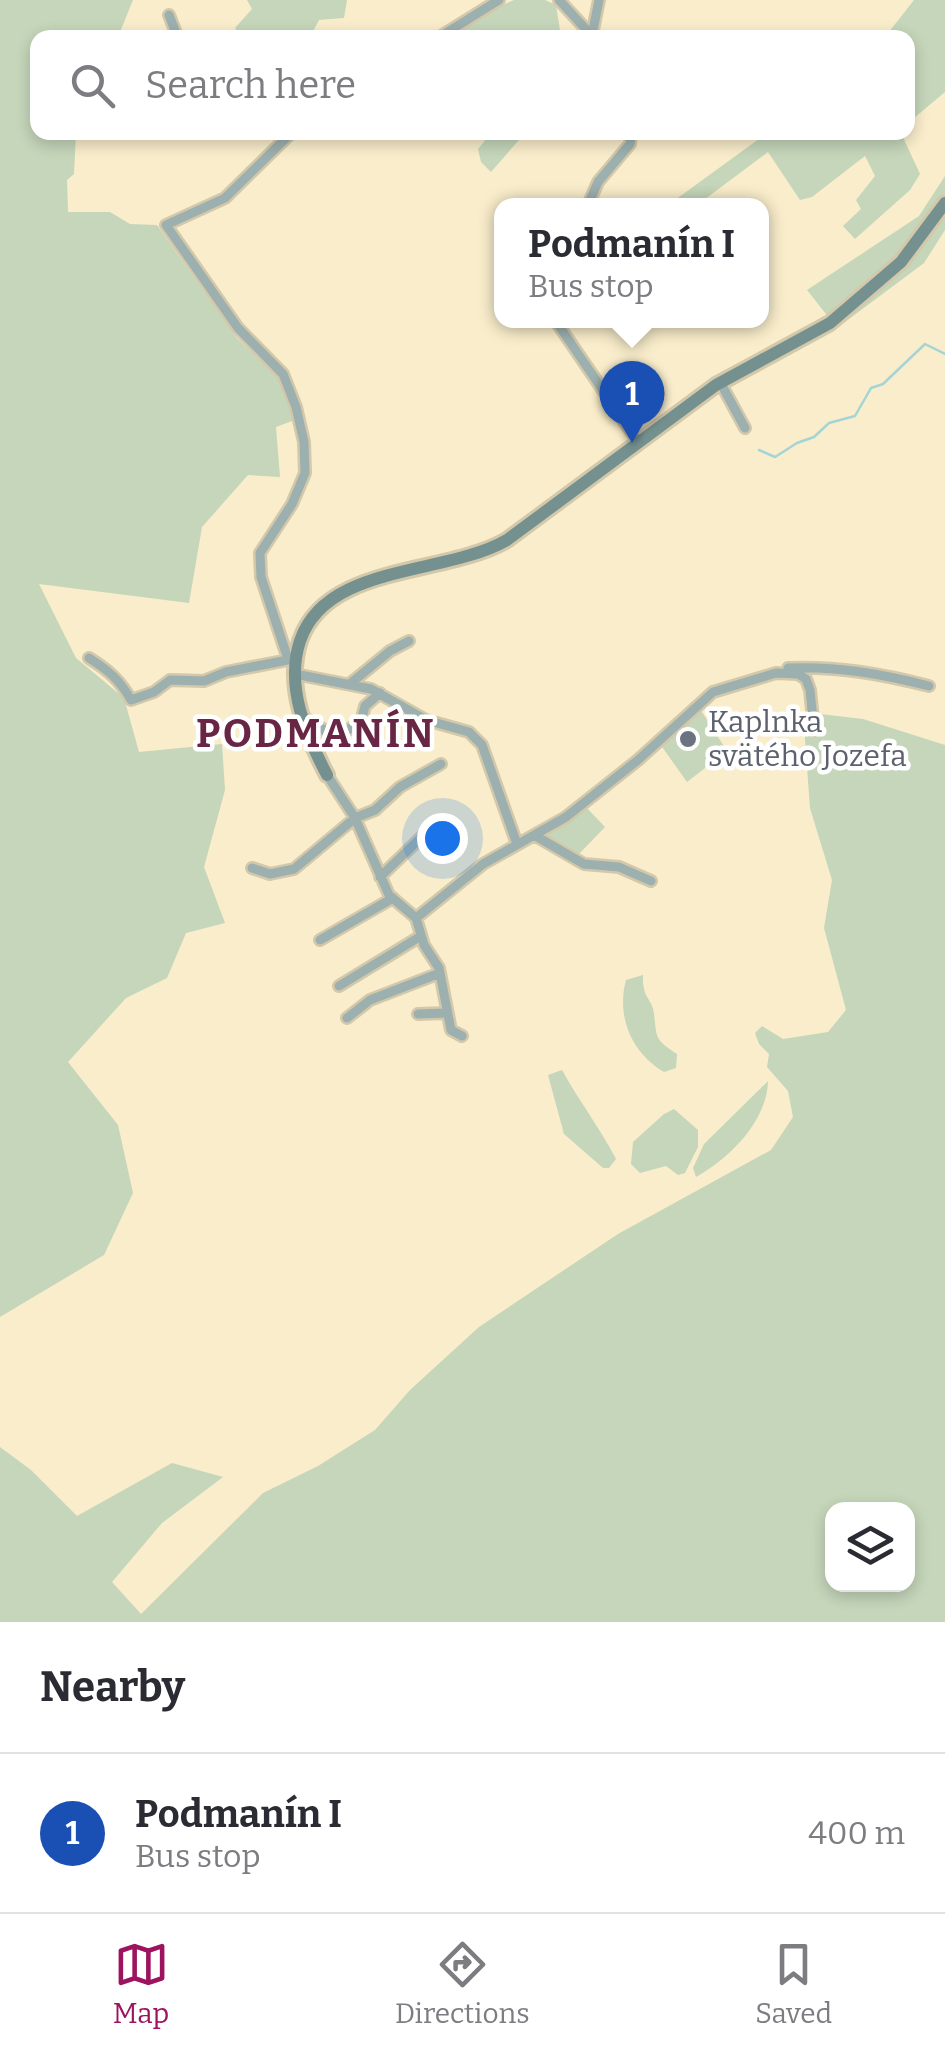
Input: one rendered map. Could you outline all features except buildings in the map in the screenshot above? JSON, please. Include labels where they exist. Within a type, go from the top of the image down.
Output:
[{"type":"street","points":[[451,30],[498,0]]},
{"type":"street","points":[[559,0],[587,30]]},
{"type":"street","points":[[594,30],[599,0]]},
{"type":"street","points":[[169,15],[175,30]]},
{"type":"street","points":[[279,140],[225,198],[166,225],[238,328],[283,374],[296,407],[304,442],[305,473],[292,504],[260,552],[261,577],[292,659],[312,748],[354,818],[380,877],[393,898],[416,918],[440,973],[454,1034],[462,1036]]},
{"type":"street","points":[[591,198],[598,182],[630,140]]},
{"type":"street","points":[[292,659],[304,628],[327,601],[362,584],[495,547],[720,382],[830,322],[901,262],[945,203]]},
{"type":"street","points":[[560,328],[639,443]]},
{"type":"street","points":[[720,382],[745,428]]},
{"type":"street","points":[[351,683],[409,641]]},
{"type":"street","points":[[89,658],[122,684],[131,700],[154,692],[170,680],[204,681],[226,672],[292,659]]},
{"type":"street","points":[[416,918],[483,864],[566,816],[638,760],[712,692],[788,668],[820,667],[929,686]]},
{"type":"street","points":[[776,673],[798,674],[806,679],[814,730]]},
{"type":"street","points":[[295,674],[380,692],[426,720],[469,732],[482,746],[517,844]]},
{"type":"street","points":[[312,748],[356,725],[364,706],[380,692]]},
{"type":"street","points":[[302,716],[324,728],[332,739]]},
{"type":"street","points":[[252,868],[270,874],[294,869],[354,818],[375,810],[400,786],[441,764]]},
{"type":"street","points":[[380,877],[433,826]]},
{"type":"street","points":[[534,835],[584,864],[619,867],[651,881]]},
{"type":"street","points":[[320,940],[393,898]]},
{"type":"street","points":[[340,986],[421,936]]},
{"type":"street","points":[[348,1018],[370,1000],[440,973]]},
{"type":"street","points":[[418,1014],[446,1012]]},
{"type":"green space","points":[[0,0],[133,0],[121,30],[30,30],[30,140],[76,140],[74,174],[67,180],[68,212],[110,212],[130,224],[157,225],[237,338],[279,378],[292,403],[292,421],[276,427],[280,477],[248,475],[202,527],[189,603],[39,584],[76,658],[124,698],[139,752],[222,744],[225,790],[204,867],[225,923],[186,933],[167,978],[126,998],[68,1062],[118,1125],[133,1193],[104,1255],[0,1317]]},
{"type":"green space","points":[[247,0],[347,0],[344,18],[319,20],[314,30],[236,30],[252,9]]},
{"type":"green space","points":[[514,0],[545,0],[556,5],[560,30],[456,30]]},
{"type":"green space","points":[[914,0],[945,0],[945,92],[915,117],[915,30],[890,30]]},
{"type":"green space","points":[[485,140],[519,140],[491,172],[481,162],[478,149]]},
{"type":"green space","points":[[757,140],[904,140],[920,174],[910,190],[855,239],[843,226],[861,209],[856,200],[875,176],[865,156],[812,197],[800,200],[768,152],[706,198],[678,198]]},
{"type":"green space","points":[[945,176],[945,230],[924,263],[837,328],[807,290],[919,216]]},
{"type":"green space","points":[[702,712],[727,751],[687,782],[660,744]]},
{"type":"green space","points":[[803,712],[863,719],[945,745],[945,1622],[0,1622],[0,1447],[31,1470],[77,1516],[172,1463],[223,1477],[162,1523],[112,1582],[141,1614],[263,1493],[318,1466],[375,1430],[410,1390],[479,1327],[618,1234],[771,1150],[793,1117],[788,1091],[767,1067],[769,1054],[755,1033],[762,1026],[783,1039],[828,1032],[846,1010],[824,928],[832,880],[810,808]]},
{"type":"green space","points":[[586,807],[605,827],[579,854],[547,839],[544,833]]},
{"type":"green space","points":[[643,975],[658,1037],[677,1054],[676,1068],[664,1072],[643,1055],[625,1020],[626,980]]},
{"type":"green space","points":[[562,1070],[616,1159],[609,1168],[603,1168],[564,1134],[548,1075]]},
{"type":"green space","points":[[768,1081],[754,1124],[721,1160],[696,1177],[693,1168],[704,1144]]},
{"type":"green space","points":[[674,1109],[698,1130],[698,1147],[685,1173],[678,1175],[666,1166],[640,1173],[631,1164],[633,1142]]},
{"type":"waterway","points":[[759,450],[775,457],[814,437],[829,423],[855,416],[871,388],[883,384],[925,344],[945,354]]},
{"type":"place","name":"Podmanín I","points":[[632,443]]},
{"type":"place","name":"Kaplnka svätého Jozefa","points":[[688,739]]},
{"type":"district","name":"PODMANÍN","points":[[316,734]]}]
